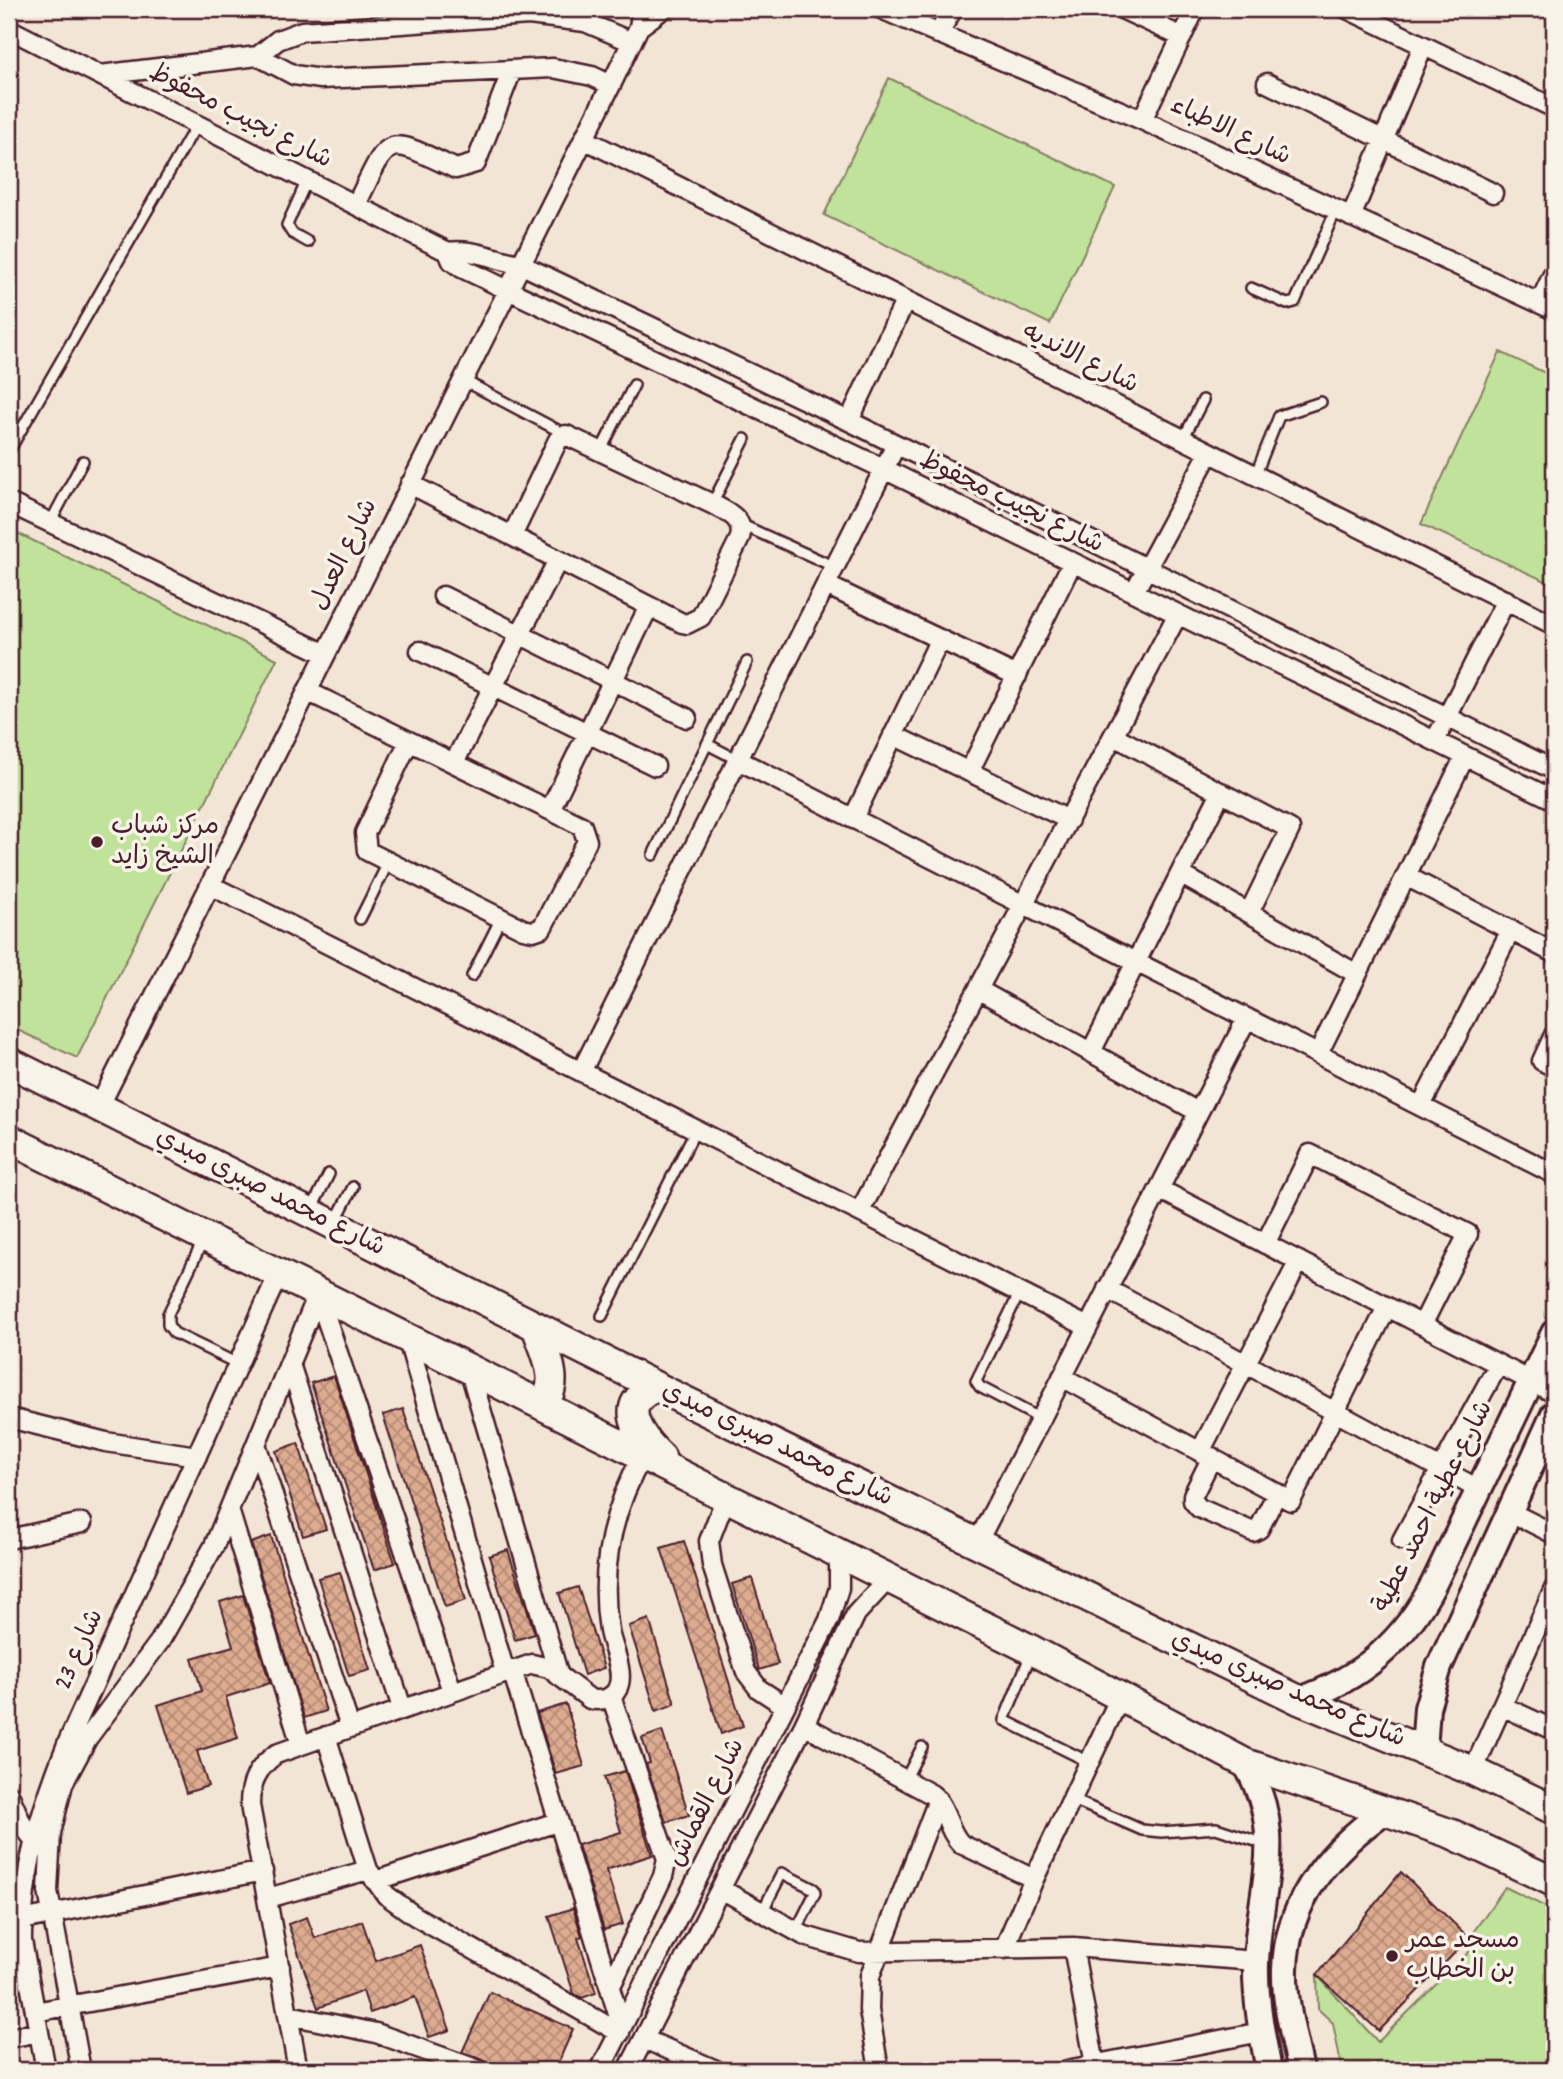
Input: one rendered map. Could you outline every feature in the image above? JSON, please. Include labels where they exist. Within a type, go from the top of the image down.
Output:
[{"type":"main road","name":"شارع محمد صبرى مبدي","points":[[9,1062],[657,1387],[1299,1700],[1473,1771],[1554,1810]]},
{"type":"main road","points":[[9,1139],[890,1578],[1121,1695],[1244,1763],[1452,1833],[1554,1882]]},
{"type":"main road","points":[[536,1326],[552,1380],[552,1390],[542,1404]]},
{"type":"main road","points":[[657,1387],[639,1398],[633,1419],[642,1439],[677,1473]]},
{"type":"street","name":"شارع العدل","points":[[99,1107],[611,85],[635,35],[642,9]]},
{"type":"street","name":"شارع العدل","points":[[635,35],[663,9]]},
{"type":"street","name":"شارع الاطباء","points":[[881,9],[1142,120],[1547,306]]},
{"type":"street","points":[[938,34],[953,9]]},
{"type":"street","points":[[1122,9],[1182,37]]},
{"type":"street","points":[[1142,120],[1195,9]]},
{"type":"street","points":[[1347,9],[1554,108]]},
{"type":"street","points":[[100,75],[258,56],[278,40],[302,31],[413,16],[529,12],[585,22],[635,35]]},
{"type":"street","name":"شارع نجيب محفوظ","points":[[9,29],[448,252],[457,265],[884,469],[1554,800]]},
{"type":"street","points":[[1344,214],[1384,140],[1423,46]]},
{"type":"street","points":[[258,56],[294,75],[321,79],[553,68],[573,71],[611,85]]},
{"type":"street","points":[[356,205],[381,153],[394,146],[406,145],[456,169],[476,163],[512,70]]},
{"type":"street","points":[[1266,83],[1493,193]]},
{"type":"street","name":"شارع الانديه","points":[[584,139],[1554,625]]},
{"type":"street","name":"شارع نجيب محفوظ","points":[[448,252],[466,250],[498,261],[520,264],[849,421],[1554,770]]},
{"type":"street","points":[[1547,306],[1554,272]]},
{"type":"street","points":[[849,421],[905,301]]},
{"type":"street","points":[[410,484],[682,623],[697,621],[740,538],[740,524],[735,517],[712,505],[566,435],[558,440],[512,536]]},
{"type":"street","points":[[581,1072],[896,445]]},
{"type":"street","points":[[1134,592],[1209,453]]},
{"type":"street","points":[[9,503],[326,654]]},
{"type":"street","points":[[454,763],[558,560]]},
{"type":"street","points":[[969,772],[1072,562]]},
{"type":"street","points":[[826,585],[1017,676]]},
{"type":"street","points":[[443,596],[687,718]]},
{"type":"street","points":[[1435,741],[1506,600]]},
{"type":"street","points":[[550,810],[649,606]]},
{"type":"street","points":[[860,1211],[1178,614]]},
{"type":"street","points":[[853,819],[940,639]]},
{"type":"street","points":[[420,651],[655,766]]},
{"type":"street","points":[[307,691],[550,810],[582,826],[587,836],[584,846],[542,928],[528,931],[367,851],[363,839],[409,741]]},
{"type":"street","points":[[893,735],[1069,820]]},
{"type":"street","points":[[1114,736],[1290,829],[1248,913]]},
{"type":"street","points":[[1318,1054],[1465,756]]},
{"type":"street","points":[[738,760],[1554,1174]]},
{"type":"street","points":[[1091,1052],[1221,792]]},
{"type":"street","points":[[1180,874],[1357,974]]},
{"type":"street","points":[[1406,876],[1554,953]]},
{"type":"street","points":[[210,885],[1088,1327]]},
{"type":"street","points":[[1421,1106],[1511,930]]},
{"type":"street","points":[[979,990],[1199,1112]]},
{"type":"street","points":[[977,1543],[1247,1018]]},
{"type":"street","points":[[1554,1035],[1542,1061],[1554,1068]]},
{"type":"street","points":[[1265,1244],[1310,1154],[1468,1234],[1422,1325]]},
{"type":"street","points":[[1159,1189],[1554,1393]]},
{"type":"street","points":[[1277,1493],[1259,1529],[1253,1532],[1199,1508],[1193,1495],[1206,1455],[1246,1364],[1299,1261]]},
{"type":"street","name":"شارع 23","points":[[46,2070],[22,1941],[25,1885],[34,1844],[67,1744],[279,1273]]},
{"type":"street","points":[[1107,1289],[1480,1490]]},
{"type":"street","points":[[318,1294],[452,1691]]},
{"type":"street","name":"شارع 23","points":[[81,2070],[51,1914],[49,1857],[55,1808],[74,1760],[159,1641],[197,1578],[230,1513],[318,1294]]},
{"type":"street","points":[[1062,1377],[1292,1501],[1387,1307]]},
{"type":"street","name":"شارع عطية احمد عطية","points":[[1299,1700],[1362,1671],[1396,1641],[1423,1604],[1554,1333]]},
{"type":"street","points":[[407,1337],[621,2030]]},
{"type":"street","points":[[290,1364],[402,1708]]},
{"type":"street","points":[[1402,1540],[1498,1365]]},
{"type":"street","points":[[469,1368],[559,1676]]},
{"type":"street","points":[[1424,1750],[1427,1708],[1435,1677],[1554,1414]]},
{"type":"street","points":[[9,1418],[106,1442],[197,1456]]},
{"type":"street","points":[[257,1447],[350,1727]]},
{"type":"street","points":[[298,2070],[250,1805],[253,1781],[266,1761],[301,1745],[509,1671],[541,1665],[590,1699],[611,1696],[617,1690],[620,1675],[606,1606],[607,1553],[620,1502],[643,1455]]},
{"type":"street","points":[[726,1497],[709,1541],[712,1565],[746,1672],[759,1689],[785,1706]]},
{"type":"street","points":[[1508,1511],[1554,1534]]},
{"type":"street","points":[[230,1513],[301,1745]]},
{"type":"street","points":[[9,1539],[82,1523]]},
{"type":"street","name":"شارع القماش","points":[[600,2070],[836,1604],[839,1553]]},
{"type":"street","name":"شارع القماش","points":[[628,2070],[804,1725],[856,1614],[890,1578]]},
{"type":"street","points":[[1473,1771],[1552,1599]]},
{"type":"street","points":[[1004,1949],[1121,1695]]},
{"type":"street","points":[[610,1988],[663,1876],[667,1859],[611,1696]]},
{"type":"street","points":[[1502,1706],[1554,1730]]},
{"type":"street","points":[[804,1725],[938,1800],[961,1844],[1034,1879]]},
{"type":"street","points":[[326,1736],[371,1876],[400,1906],[621,2030]]},
{"type":"street","points":[[1244,1763],[1266,1811],[1270,1846],[1256,1961],[1261,2032],[1269,2070]]},
{"type":"street","points":[[9,1794],[15,1825],[49,1857]]},
{"type":"street","points":[[879,2070],[868,1998],[877,1954],[938,1800]]},
{"type":"street","points":[[1301,2070],[1285,1977],[1295,1921],[1311,1880],[1327,1860],[1348,1839],[1385,1811]]},
{"type":"street","points":[[268,1898],[371,1876],[557,1822]]},
{"type":"street","points":[[22,1920],[262,1871]]},
{"type":"street","points":[[721,1889],[796,1931],[840,1949],[877,1954],[1073,1947],[1256,1961]]},
{"type":"street","points":[[1073,1947],[1095,2067]]},
{"type":"street","points":[[35,2012],[280,1967]]},
{"type":"street","points":[[289,2015],[376,2033],[479,2070]]},
{"type":"street","points":[[9,2038],[39,2032]]},
{"type":"street","points":[[1067,2070],[1095,2067],[1261,2032]]},
{"type":"street","points":[[644,2039],[716,2070]]},
{"type":"lane","points":[[9,451],[197,124]]},
{"type":"lane","points":[[307,180],[286,225],[292,233],[309,242]]},
{"type":"lane","points":[[1251,288],[1287,304],[1295,302],[1344,214]]},
{"type":"lane","points":[[462,380],[566,435]]},
{"type":"lane","points":[[601,450],[634,386]]},
{"type":"lane","points":[[1183,439],[1203,400]]},
{"type":"lane","points":[[1255,476],[1279,416],[1321,402]]},
{"type":"lane","points":[[712,505],[745,439]]},
{"type":"lane","points":[[50,523],[83,461]]},
{"type":"lane","points":[[740,524],[835,567]]},
{"type":"lane","points":[[653,855],[747,662]]},
{"type":"lane","points":[[707,744],[738,760]]},
{"type":"lane","points":[[360,919],[388,863]]},
{"type":"lane","points":[[472,976],[500,918]]},
{"type":"lane","points":[[602,1316],[696,1129]]},
{"type":"lane","points":[[322,1219],[329,1174]]},
{"type":"lane","points":[[322,1219],[353,1187]]},
{"type":"lane","points":[[205,1236],[168,1314],[168,1325],[174,1333],[238,1364]]},
{"type":"lane","points":[[1020,1292],[976,1381],[980,1387],[1041,1419]]},
{"type":"lane","points":[[1032,1650],[1004,1720],[1089,1762]]},
{"type":"lane","points":[[905,1780],[922,1747]]},
{"type":"lane","points":[[1071,1799],[1142,1830],[1161,1832],[1216,1828],[1270,1846]]},
{"type":"lane","points":[[762,1912],[782,1873],[814,1889],[816,1893],[796,1931]]},
{"type":"green space","points":[[889,78],[1115,187],[1050,324],[824,215]]},
{"type":"green space","points":[[1500,352],[1554,377],[1554,585],[1421,524]]},
{"type":"green space","name":"مركز شباب الشيخ زايد","points":[[9,529],[277,659],[77,1058],[9,1026]]},
{"type":"green space","points":[[1505,1887],[1554,1911],[1554,2070],[1342,2070],[1333,2023],[1318,2009],[1317,1975],[1378,2042],[1477,1944],[1474,1931]]},
{"type":"building","points":[[334,1376],[395,1563],[374,1570],[311,1383]]},
{"type":"building","points":[[403,1409],[466,1600],[445,1607],[383,1415]]},
{"type":"building","points":[[298,1443],[326,1529],[303,1536],[276,1451]]},
{"type":"building","points":[[271,1536],[326,1711],[304,1718],[251,1543]]},
{"type":"building","points":[[684,1541],[743,1726],[721,1734],[661,1548]]},
{"type":"building","points":[[508,1550],[535,1634],[515,1640],[489,1556]]},
{"type":"building","points":[[340,1572],[370,1670],[349,1676],[318,1578]]},
{"type":"building","points":[[752,1578],[778,1664],[759,1670],[732,1584]]},
{"type":"building","points":[[578,1587],[604,1668],[584,1675],[559,1593]]},
{"type":"building","points":[[243,1595],[270,1683],[226,1697],[238,1738],[197,1751],[208,1786],[186,1793],[158,1705],[202,1691],[192,1658],[233,1646],[220,1602]]},
{"type":"building","points":[[649,1619],[675,1704],[656,1711],[629,1626]]},
{"type":"building","points":[[566,1704],[584,1766],[556,1774],[537,1713]]},
{"type":"building","points":[[662,1731],[689,1815],[666,1822],[646,1764],[650,1763],[642,1738]]},
{"type":"building","points":[[625,1771],[652,1855],[606,1870],[623,1924],[604,1930],[578,1845],[621,1832],[604,1777]]},
{"type":"building","name":"مسجد عمر بن الخطاب","points":[[1401,1872],[1469,1938],[1379,2031],[1317,1975]]},
{"type":"building","points":[[573,1908],[582,1936],[578,1938],[596,1993],[582,1998],[574,1994],[549,1916]]},
{"type":"building","points":[[307,1917],[315,1938],[362,1921],[376,1961],[420,1945],[450,2030],[429,2037],[415,1997],[370,2013],[363,1991],[318,2008],[288,1924]]},
{"type":"building","points":[[490,1992],[573,2029],[555,2070],[497,2070],[483,2060],[462,2052]]},
{"type":"place","name":"مركز شباب الشيخ زايد","points":[[97,842]]},
{"type":"place","name":"مسجد عمر بن الخطاب","points":[[1392,1956]]}]
